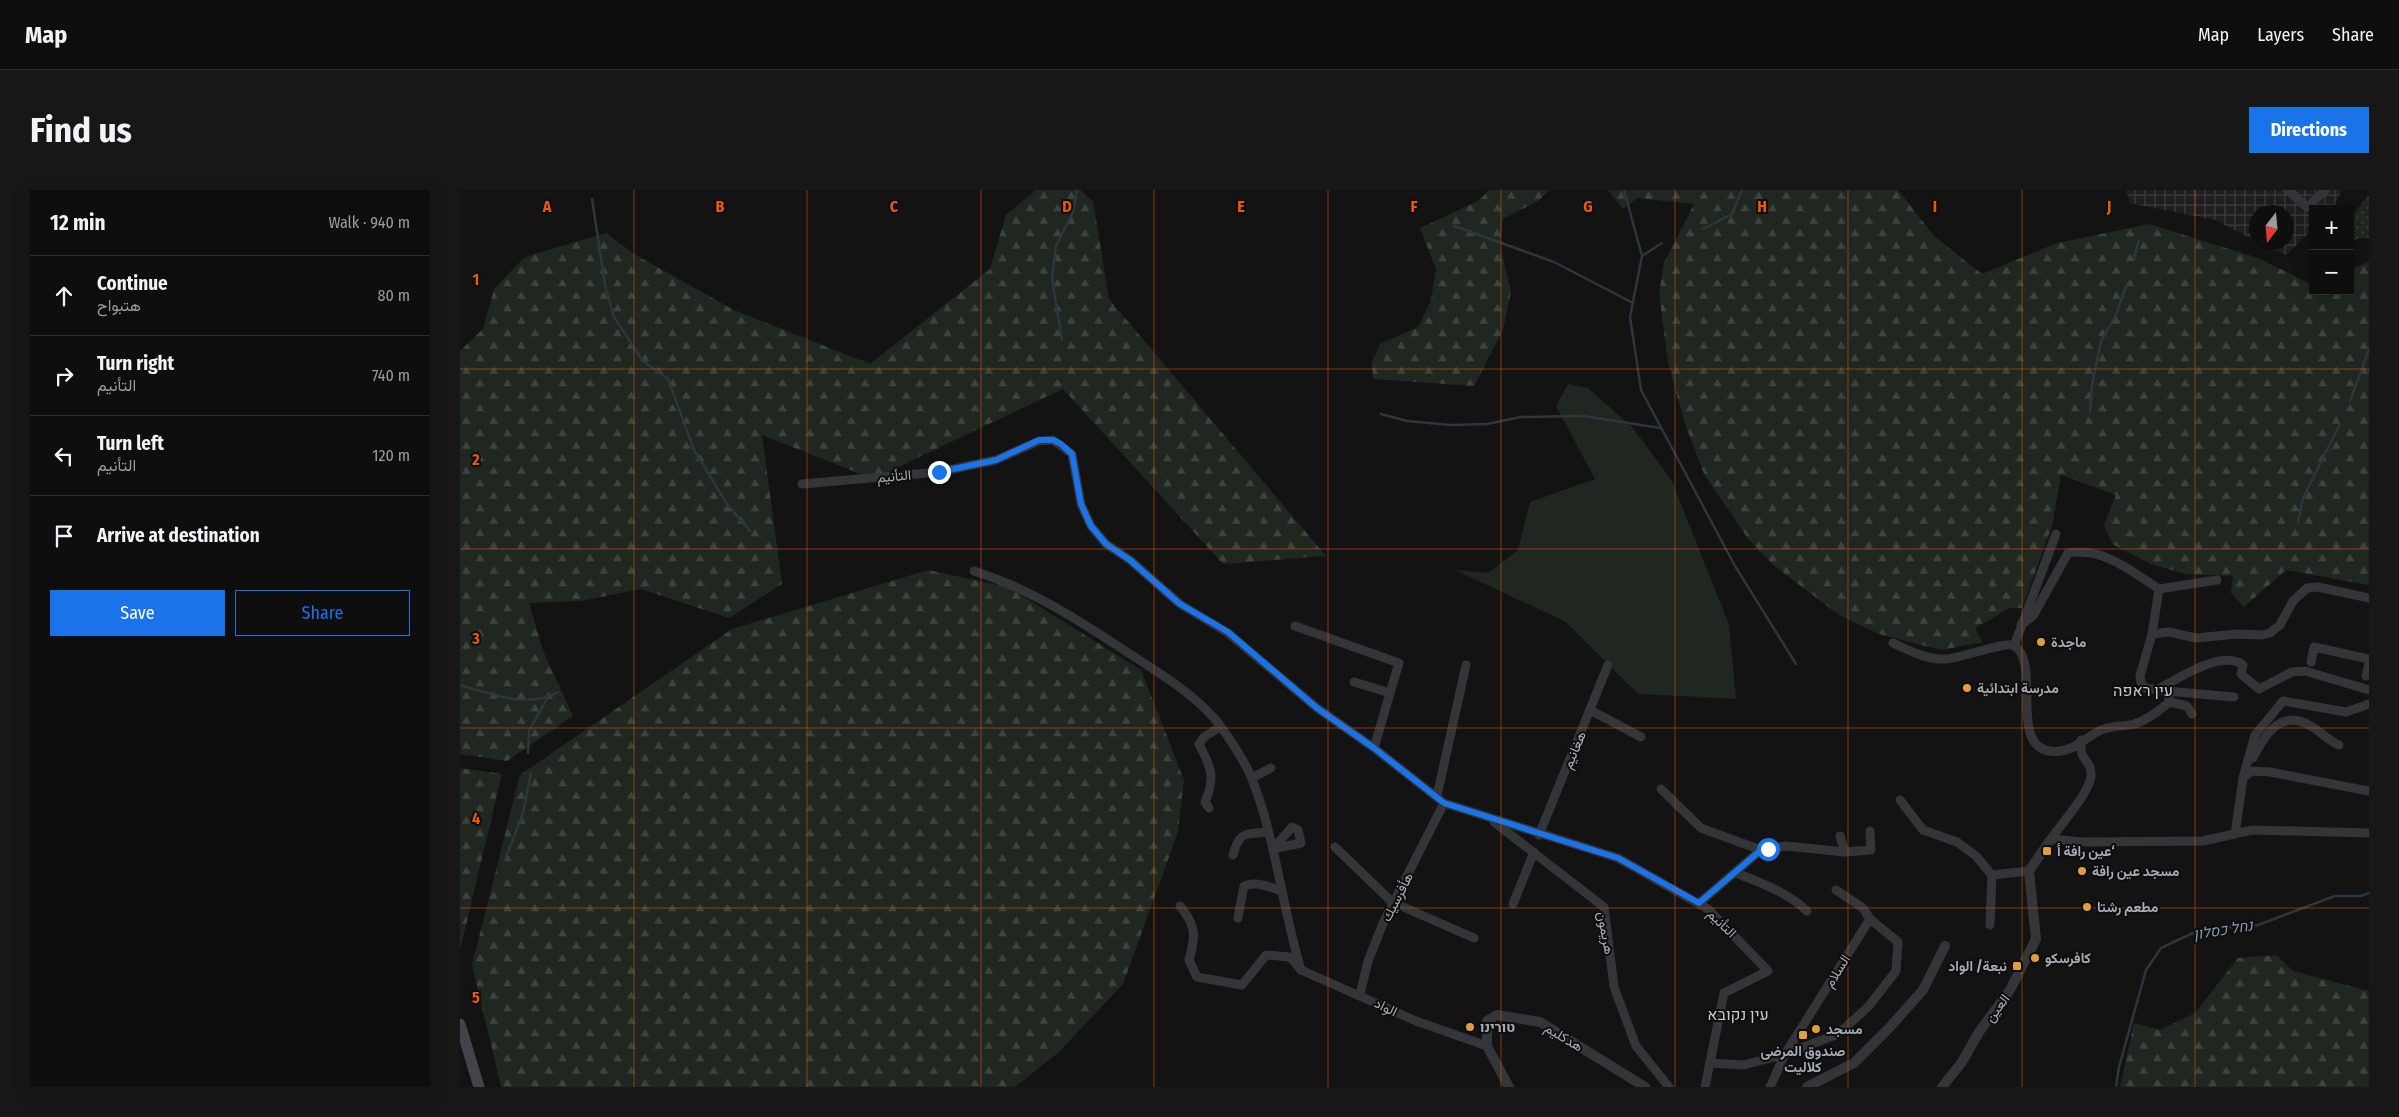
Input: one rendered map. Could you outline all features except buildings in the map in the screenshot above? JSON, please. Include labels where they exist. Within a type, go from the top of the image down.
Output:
[{"type":"main road","points":[[460,1024],[479,1087]]},
{"type":"street","points":[[2287,190],[2307,207],[2326,190]]},
{"type":"street","name":"التأنيم","points":[[802,484],[948,470],[996,460],[1039,440],[1053,440],[1072,454],[1081,504],[1091,526],[1106,544],[1130,560],[1180,604],[1228,632],[1317,708],[1374,748],[1444,803],[1539,835],[1618,858],[1699,903],[1708,910],[1768,971],[1724,993],[1705,1087]]},
{"type":"street","points":[[2014,646],[2056,534]]},
{"type":"street","points":[[2021,625],[2034,616],[2068,553],[2083,550],[2104,555],[2159,589],[2218,580]]},
{"type":"street","points":[[974,570],[1005,580],[1066,612],[1174,682],[1215,718],[1252,778],[1273,850],[1301,970]]},
{"type":"street","points":[[2152,634],[2169,632],[2196,638],[2237,634],[2270,634],[2280,625],[2293,601],[2307,588],[2318,587],[2369,598]]},
{"type":"street","points":[[2159,589],[2152,634],[2140,676],[2145,688],[2234,697]]},
{"type":"street","points":[[1295,626],[1398,663],[1374,748]]},
{"type":"street","points":[[1893,643],[1913,653],[1939,659],[1973,654],[2003,645],[2014,646],[2023,653],[2026,665],[2028,721],[2036,743],[2048,751],[2068,749],[2103,729],[2140,722],[2170,702]]},
{"type":"street","points":[[2311,662],[2314,647],[2338,657],[2369,659]]},
{"type":"street","points":[[2162,690],[2218,660],[2237,661],[2243,666],[2241,674],[2259,689],[2292,672],[2305,671],[2369,690]]},
{"type":"street","points":[[2366,676],[2369,664]]},
{"type":"street","points":[[1437,796],[1466,665]]},
{"type":"street","name":"هغانيم","points":[[1539,835],[1608,665]]},
{"type":"street","points":[[1354,682],[1390,694]]},
{"type":"street","points":[[2162,690],[2170,702],[2187,706],[2192,714]]},
{"type":"street","points":[[2235,834],[2242,778],[2255,735],[2283,701],[2346,712],[2369,704]]},
{"type":"street","points":[[1590,710],[1641,737]]},
{"type":"street","points":[[2242,778],[2270,731],[2278,723],[2289,720],[2302,721],[2314,728],[2330,742],[2339,745]]},
{"type":"street","points":[[1210,808],[1205,802],[1212,782],[1211,769],[1199,744],[1204,737],[1220,727]]},
{"type":"street","points":[[1992,875],[2029,871],[2084,795],[2091,779],[2091,771],[2080,752],[2082,740]]},
{"type":"street","points":[[1252,778],[1271,768]]},
{"type":"street","points":[[2242,778],[2252,772],[2270,772],[2369,791]]},
{"type":"street","points":[[1661,789],[1701,828],[1761,850],[1786,846],[1845,852],[1871,850],[1870,831]]},
{"type":"street","points":[[1900,800],[1922,830],[1957,842],[1976,856],[1992,875],[1990,924]]},
{"type":"street","name":"هأفرسيك","points":[[1360,994],[1368,962],[1392,902],[1444,803]]},
{"type":"street","name":"هريمون","points":[[1489,817],[1604,907],[1614,987],[1636,1046],[1669,1087]]},
{"type":"street","points":[[2051,839],[2082,842],[2203,841],[2252,830],[2369,833]]},
{"type":"street","points":[[1233,855],[1237,840],[1242,836],[1268,832]]},
{"type":"street","points":[[1840,836],[1845,852]]},
{"type":"street","points":[[1335,847],[1392,902],[1474,938]]},
{"type":"street","points":[[1699,903],[1761,850]]},
{"type":"street","points":[[1513,904],[1534,852]]},
{"type":"street","name":"العين","points":[[1942,1087],[1962,1062],[1979,1032],[2010,990],[2036,939],[2029,871]]},
{"type":"street","points":[[1736,873],[1796,901],[1807,911]]},
{"type":"street","points":[[1238,918],[1244,886],[1251,884],[1265,885],[1282,892]]},
{"type":"street","points":[[1710,1063],[1744,1065],[1785,1054],[1838,1034],[1862,1014],[1896,971],[1898,942],[1870,918],[1863,908],[1836,890]]},
{"type":"street","name":"الواد","points":[[1180,906],[1192,920],[1194,943],[1189,960],[1197,977],[1242,985],[1266,955],[1290,957],[1301,970],[1360,994],[1416,1022],[1487,1046]]},
{"type":"street","name":"السلام","points":[[1770,1087],[1785,1054],[1870,918]]},
{"type":"street","points":[[1807,1087],[1854,1063],[1890,1027],[1923,990],[1945,946]]},
{"type":"street","name":"هدكليم","points":[[1509,1087],[1487,1046],[1487,1021],[1497,1015],[1540,1022],[1645,1087]]},
{"type":"shaded area","points":[[2126,190],[2342,190],[2335,205],[2309,205],[2309,233],[2294,247],[2294,205],[2249,205],[2249,237],[2215,220],[2130,203]]},
{"type":"shaded area","points":[[2275,250],[2291,250],[2286,255]]},
{"type":"green space","points":[[1036,190],[1080,190],[1093,201],[1109,299],[1326,556],[1223,564],[1063,389],[873,479],[762,435],[782,584],[729,618],[641,589],[581,601],[529,603],[543,651],[573,716],[507,761],[460,754],[460,351],[483,329],[494,289],[525,257],[606,233],[634,254],[734,310],[870,364],[990,269],[1006,215]]},
{"type":"green space","points":[[1489,190],[1550,190],[1538,201],[1503,219],[1500,245],[1511,292],[1503,330],[1474,386],[1373,379],[1372,362],[1380,344],[1418,327],[1431,300],[1436,269],[1420,228],[1478,201]]},
{"type":"green space","points":[[1608,190],[1898,190],[1934,236],[1982,274],[2057,243],[2149,224],[2258,258],[2309,283],[2309,295],[2354,295],[2354,268],[2369,262],[2369,585],[2286,570],[2244,607],[2231,593],[2233,576],[2185,574],[2151,564],[2112,544],[2104,525],[2116,495],[2061,475],[2052,526],[2022,608],[2010,608],[1975,628],[1983,642],[1941,650],[1879,634],[1839,615],[1773,565],[1749,540],[1704,474],[1684,421],[1668,363],[1659,293],[1664,263],[1694,204],[1637,198],[1623,209]]},
{"type":"green space","points":[[2369,195],[2369,238],[2354,240],[2354,213]]},
{"type":"green space","points":[[1568,384],[1588,388],[1633,428],[1672,481],[1729,625],[1736,699],[1638,694],[1566,622],[1455,570],[1488,573],[1518,550],[1530,502],[1595,479],[1556,406]]},
{"type":"green space","points":[[928,570],[1008,587],[1141,670],[1184,780],[1178,832],[1123,984],[1059,1052],[1015,1087],[501,1087],[472,965],[520,775],[732,629]]},
{"type":"green space","points":[[460,768],[502,774],[460,950]]},
{"type":"green space","points":[[2276,955],[2293,971],[2369,991],[2369,1087],[2120,1087],[2134,1023],[2160,1030],[2195,1013],[2238,958]]},
{"type":"waterway","points":[[1062,340],[1052,279],[1056,246],[1073,212],[1077,190]]},
{"type":"waterway","points":[[1624,190],[1642,256]]},
{"type":"waterway","points":[[1703,229],[1732,214],[1742,190]]},
{"type":"waterway","points":[[592,199],[605,285],[614,317],[643,361],[668,379],[694,450],[727,504],[750,531]]},
{"type":"waterway","points":[[1454,226],[1554,262],[1633,303]]},
{"type":"waterway","points":[[2134,259],[2139,240]]},
{"type":"waterway","points":[[1662,243],[1642,256],[1630,317],[1641,390],[1735,566],[1796,664]]},
{"type":"waterway","points":[[2090,412],[2092,385],[2101,341],[2116,315],[2126,287]]},
{"type":"waterway","points":[[2350,401],[2369,349]]},
{"type":"waterway","points":[[1381,414],[1407,421],[1451,425],[1487,424],[1521,417],[1583,416],[1660,428]]},
{"type":"waterway","points":[[2298,522],[2303,498],[2340,424]]},
{"type":"waterway","points":[[460,685],[496,696],[522,700],[546,697],[558,692]]},
{"type":"waterway","points":[[528,753],[529,731],[548,697]]},
{"type":"waterway","points":[[505,860],[523,813],[531,773]]},
{"type":"waterway","name":"נחל כסלון","points":[[2116,1087],[2119,1067],[2146,970],[2161,948],[2193,933],[2218,928],[2258,925],[2335,896],[2361,896],[2369,893]]},
{"type":"place","name":"ماجدة","points":[[2041,642]]},
{"type":"place","name":"مدرسة ابتدائية","points":[[1967,688]]},
{"type":"place","name":"عين رافة أ‘","points":[[2047,851]]},
{"type":"place","name":"مسجد عين رافة","points":[[2082,871]]},
{"type":"place","name":"مطعم رشتا","points":[[2087,907]]},
{"type":"place","name":"كافرسكو","points":[[2035,958]]},
{"type":"place","name":"نبعة/ الواد","points":[[2017,966]]},
{"type":"place","name":"טורינו","points":[[1470,1027]]},
{"type":"place","name":"مسجد","points":[[1816,1029]]},
{"type":"place","name":"صندوق المرضى كلاليت","points":[[1803,1035]]},
{"type":"district","name":"עין ראפה","points":[[2143,690]]},
{"type":"district","name":"עין נקובא","points":[[1738,1014]]},
{"type":"route","points":[[939,472],[996,460],[1022,450],[1039,440],[1053,440],[1061,444],[1072,454],[1081,504],[1091,526],[1106,544],[1130,560],[1180,604],[1228,632],[1266,662],[1317,708],[1374,748],[1444,803],[1539,835],[1618,858],[1699,903],[1761,850],[1768,849]]}]
